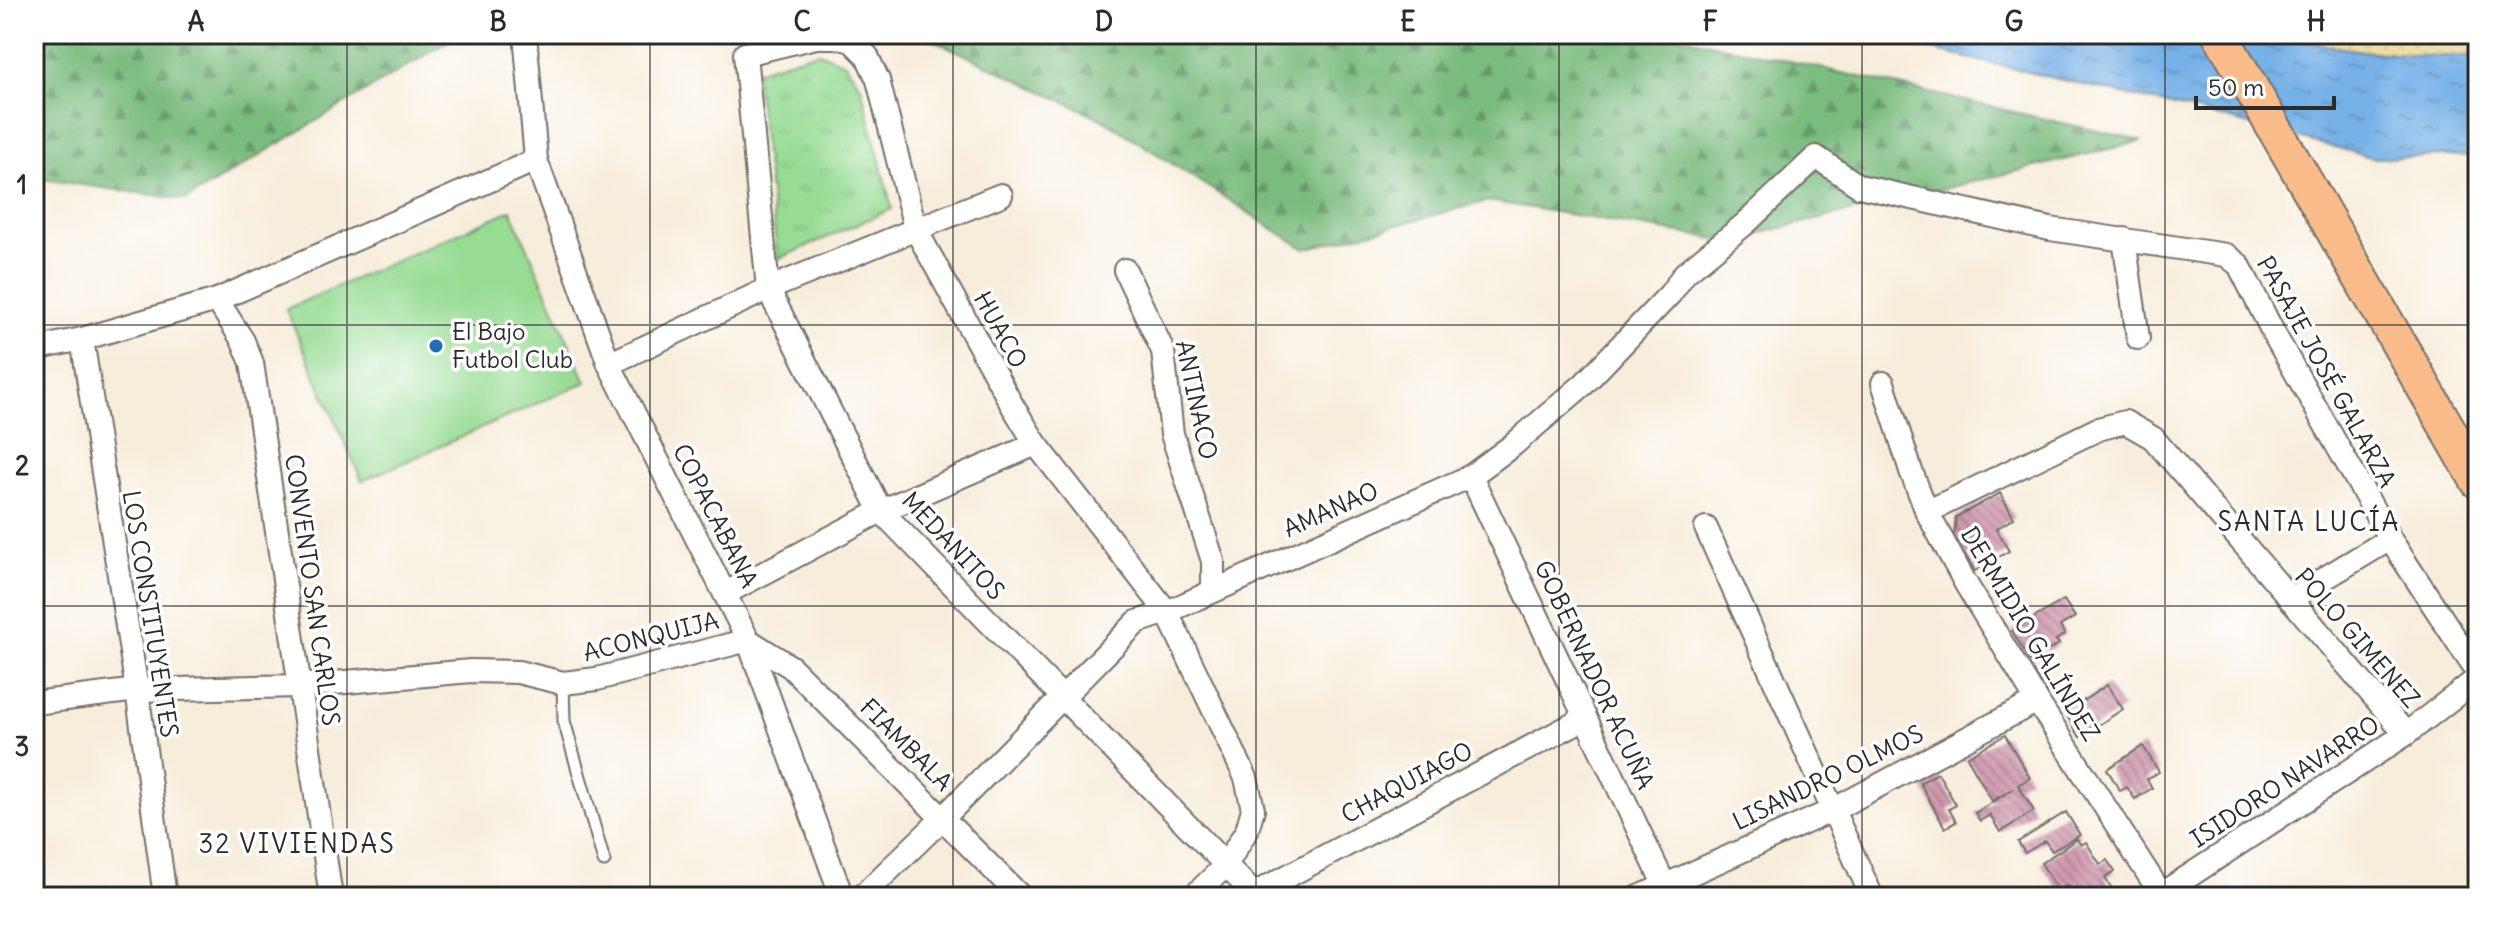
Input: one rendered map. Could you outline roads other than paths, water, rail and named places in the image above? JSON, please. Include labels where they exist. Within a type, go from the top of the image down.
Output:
[{"type":"main road","points":[[2220,34],[2478,481]]},
{"type":"street","name":"MEDANITOS","points":[[852,41],[816,37],[745,54],[768,289],[881,511],[1256,896]]},
{"type":"street","name":"HUACO","points":[[852,41],[867,56],[878,80],[915,228],[1036,444],[1167,612]]},
{"type":"street","name":"COPACABANA","points":[[526,45],[536,160],[609,364],[748,640],[842,897]]},
{"type":"street","name":"PASAJE JOSÉ GALARZA","points":[[1816,157],[1859,186],[2050,229],[2226,255],[2239,265],[2274,334],[2390,539],[2478,676]]},
{"type":"street","name":"AMANAO","points":[[861,897],[1137,622],[1167,612],[1471,476],[1513,445],[1584,384],[1670,294],[1685,273],[1746,223],[1816,157]]},
{"type":"street","points":[[34,349],[82,339],[217,300],[536,160]]},
{"type":"street","points":[[609,364],[768,289],[1001,195]]},
{"type":"street","points":[[2124,239],[2138,338]]},
{"type":"street","name":"ANTINACO","points":[[1125,270],[1163,351],[1172,434],[1213,561],[1213,591]]},
{"type":"street","name":"CONVENTO SAN CARLOS","points":[[217,300],[243,341],[252,363],[331,897]]},
{"type":"street","name":"LOS CONSTITUYENTES","points":[[82,339],[137,690],[165,897]]},
{"type":"street","name":"DERMIDIO GALÍNDEZ","points":[[1883,383],[1927,512],[1966,584],[2160,896]]},
{"type":"street","name":"POLO GIMENEZ","points":[[1927,512],[2098,429],[2125,422],[2153,438],[2406,734]]},
{"type":"street","name":"ACONQUIJA","points":[[726,593],[881,511],[1036,444]]},
{"type":"street","name":"GOBERNADOR ACUÑA","points":[[1471,476],[1666,890]]},
{"type":"street","points":[[1706,528],[1872,897]]},
{"type":"street","points":[[2290,599],[2390,539]]},
{"type":"street","points":[[1167,612],[1246,778],[1253,809],[1247,830],[1226,865],[1193,897]]},
{"type":"street","name":"ACONQUIJA","points":[[34,703],[137,690],[300,686],[471,671],[518,672],[563,683],[597,679],[748,640]]},
{"type":"street","name":"FIAMBALA","points":[[748,640],[791,667],[1021,897]]},
{"type":"street","name":"ISIDORO NAVARRO","points":[[2160,896],[2406,734],[2478,676]]},
{"type":"street","name":"LISANDRO OLMOS","points":[[1639,897],[1666,890],[1831,811],[2037,701]]},
{"type":"street","name":"CHAQUIAGO","points":[[1256,896],[1585,718]]},
{"type":"lane","points":[[563,683],[564,721],[604,861]]},
{"type":"water","points":[[1864,34],[2274,34],[2375,53],[2478,56],[2478,155],[2374,158],[2209,114]]},
{"type":"place","name":"El Bajo Futbol Club","points":[[436,346]]},
{"type":"district","name":"SANTA LUCÍA","points":[[2309,522]]},
{"type":"district","name":"32 VIVIENDAS","points":[[297,844]]}]
